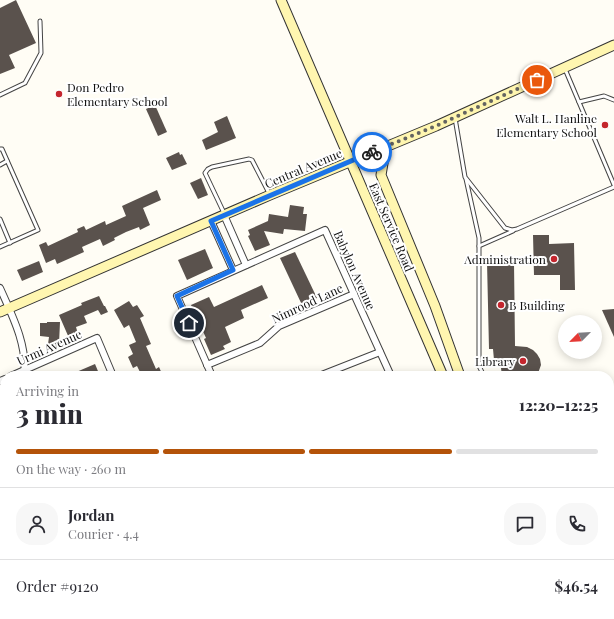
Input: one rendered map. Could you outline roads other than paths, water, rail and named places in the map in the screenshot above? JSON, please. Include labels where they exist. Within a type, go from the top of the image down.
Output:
[{"type":"street","name":"East Service Road","points":[[281,0],[441,371]]},
{"type":"street","name":"Central Avenue","points":[[0,312],[455,117],[614,45]]},
{"type":"street","points":[[386,146],[381,175],[435,306],[458,371]]},
{"type":"street","points":[[224,215],[246,264]]},
{"type":"street","points":[[211,221],[233,270]]},
{"type":"street","name":"Babylon Avenue","points":[[210,371],[177,296],[325,230],[389,371]]},
{"type":"street","points":[[0,288],[9,308],[23,351],[25,371]]},
{"type":"street","name":"Nimrood Lane","points":[[207,365],[260,343],[279,326],[354,294]]},
{"type":"street","name":"Urmi Avenue","points":[[29,371],[97,338],[112,371]]},
{"type":"street","points":[[332,371],[380,352]]},
{"type":"lane","points":[[0,96],[25,83],[41,53],[40,22]]},
{"type":"lane","points":[[479,246],[614,186],[564,67]]},
{"type":"lane","points":[[579,102],[604,96],[614,100]]},
{"type":"lane","points":[[455,117],[465,177],[479,238],[480,366],[482,371]]},
{"type":"lane","points":[[0,149],[2,149],[38,230],[0,247]]},
{"type":"lane","points":[[224,215],[205,173],[208,169],[249,158],[252,160],[270,195]]},
{"type":"lane","points":[[0,165],[7,162]]},
{"type":"lane","points":[[465,177],[505,228],[512,230],[517,229]]},
{"type":"lane","points":[[0,219],[10,243]]},
{"type":"place","name":"Don Pedro Elementary School","points":[[59,94]]},
{"type":"place","name":"Walt L. Hanline Elementary School","points":[[605,125]]},
{"type":"place","name":"Administration","points":[[554,259]]},
{"type":"place","name":"B Building","points":[[501,305]]},
{"type":"place","name":"Library","points":[[523,361]]}]
